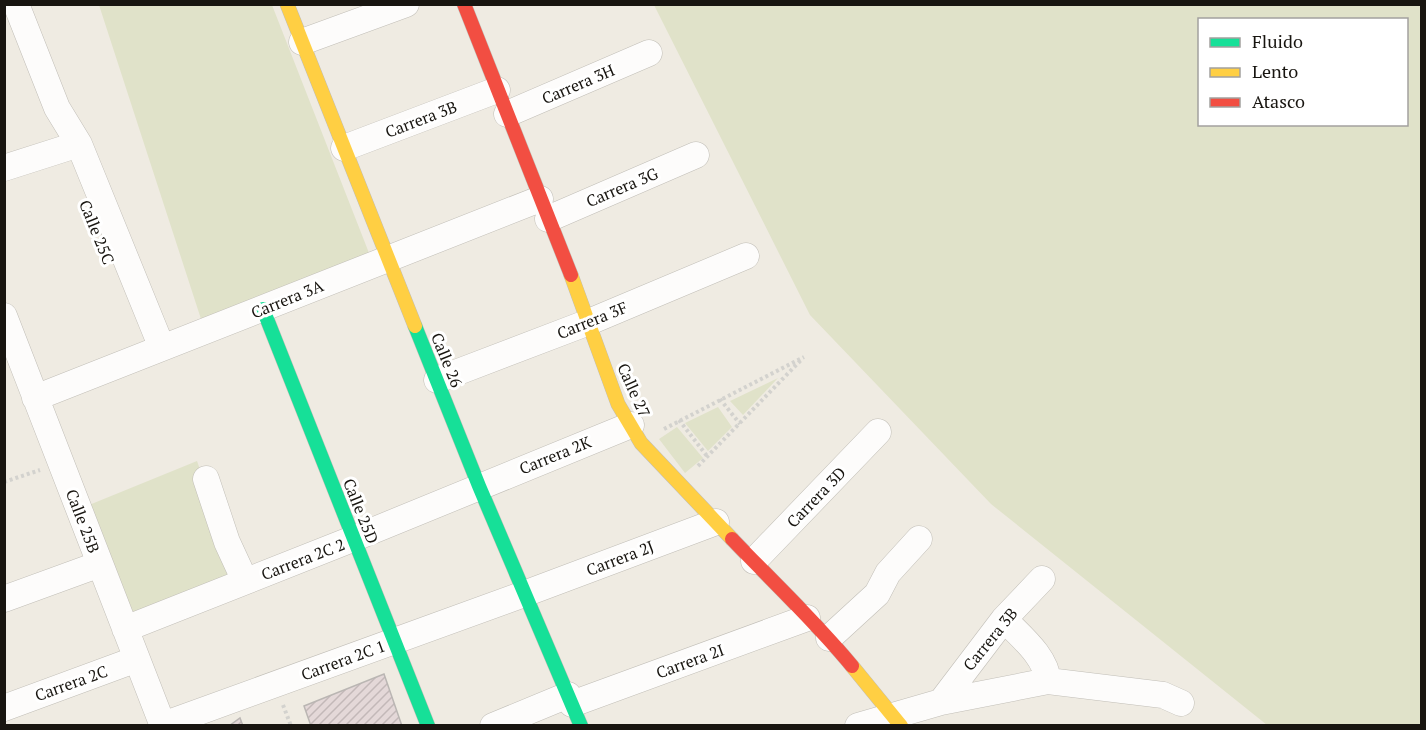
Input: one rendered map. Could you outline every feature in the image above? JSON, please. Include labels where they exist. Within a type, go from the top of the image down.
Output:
[{"type":"street","name":"Calle 25C","points":[[16,4],[154,351]]},
{"type":"street","name":"Calle 26","points":[[287,4],[479,486],[574,708]]},
{"type":"street","points":[[302,42],[406,4]]},
{"type":"street","name":"Calle 27","points":[[464,4],[589,322],[618,404],[636,434],[680,484],[807,618],[829,638],[896,720]]},
{"type":"street","name":"Carrera 3H","points":[[507,114],[649,53]]},
{"type":"street","name":"Carrera 3B","points":[[344,148],[497,90]]},
{"type":"street","points":[[4,168],[71,147]]},
{"type":"street","name":"Carrera 3G","points":[[544,209],[696,155]]},
{"type":"street","name":"Carrera 3A","points":[[35,398],[388,258],[544,209]]},
{"type":"street","name":"Carrera 3F","points":[[437,380],[589,322],[746,255]]},
{"type":"street","name":"Calle 25D","points":[[263,309],[428,726]]},
{"type":"street","name":"Calle 25B","points":[[4,316],[163,725]]},
{"type":"street","name":"Carrera 3D","points":[[754,561],[878,432]]},
{"type":"street","name":"Carrera 2K","points":[[479,486],[636,434]]},
{"type":"street","points":[[206,479],[228,542],[245,581]]},
{"type":"street","name":"Carrera 2C 2","points":[[125,629],[479,486]]},
{"type":"street","name":"Carrera 2J","points":[[524,594],[716,522]]},
{"type":"street","points":[[829,638],[877,594],[888,573],[920,539]]},
{"type":"street","points":[[4,599],[100,564]]},
{"type":"street","name":"Carrera 3B","points":[[941,702],[1004,619],[1042,579]]},
{"type":"street","name":"Carrera 2C 1","points":[[163,725],[524,594]]},
{"type":"street","name":"Carrera 2I","points":[[494,726],[574,708],[807,618]]},
{"type":"street","points":[[1004,619],[1041,659],[1047,669],[1048,681]]},
{"type":"street","name":"Carrera 2C","points":[[4,708],[137,658]]},
{"type":"street","points":[[858,726],[896,720],[941,702],[1048,681],[1163,695],[1181,704]]},
{"type":"path","points":[[636,434],[679,420],[804,357],[680,484]]},
{"type":"path","points":[[720,399],[740,424]]},
{"type":"path","points":[[679,420],[707,456]]},
{"type":"path","points":[[4,482],[61,463]]},
{"type":"green space","points":[[99,5],[272,5],[369,253],[201,319]]},
{"type":"green space","points":[[654,5],[1421,5],[1421,725],[1267,725],[991,504],[810,315]]},
{"type":"green space","points":[[778,378],[743,415],[730,401]]},
{"type":"green space","points":[[718,407],[732,427],[708,451],[685,423]]},
{"type":"green space","points":[[677,427],[703,458],[685,473],[659,439]]},
{"type":"green space","points":[[197,461],[238,579],[131,620],[89,505]]},
{"type":"building","points":[[384,674],[402,726],[311,726],[304,706]]},
{"type":"building","points":[[240,718],[243,726],[229,726]]},
{"type":"traffic: fast","points":[[263,309],[428,726]]},
{"type":"traffic: fast","points":[[415,326],[479,486],[581,726]]},
{"type":"traffic: slow","points":[[287,4],[415,326]]},
{"type":"traffic: slow","points":[[571,275],[618,404],[641,443],[732,539]]},
{"type":"traffic: slow","points":[[852,666],[901,726]]},
{"type":"traffic: jam","points":[[464,4],[571,275]]},
{"type":"traffic: jam","points":[[732,539],[852,666]]}]
